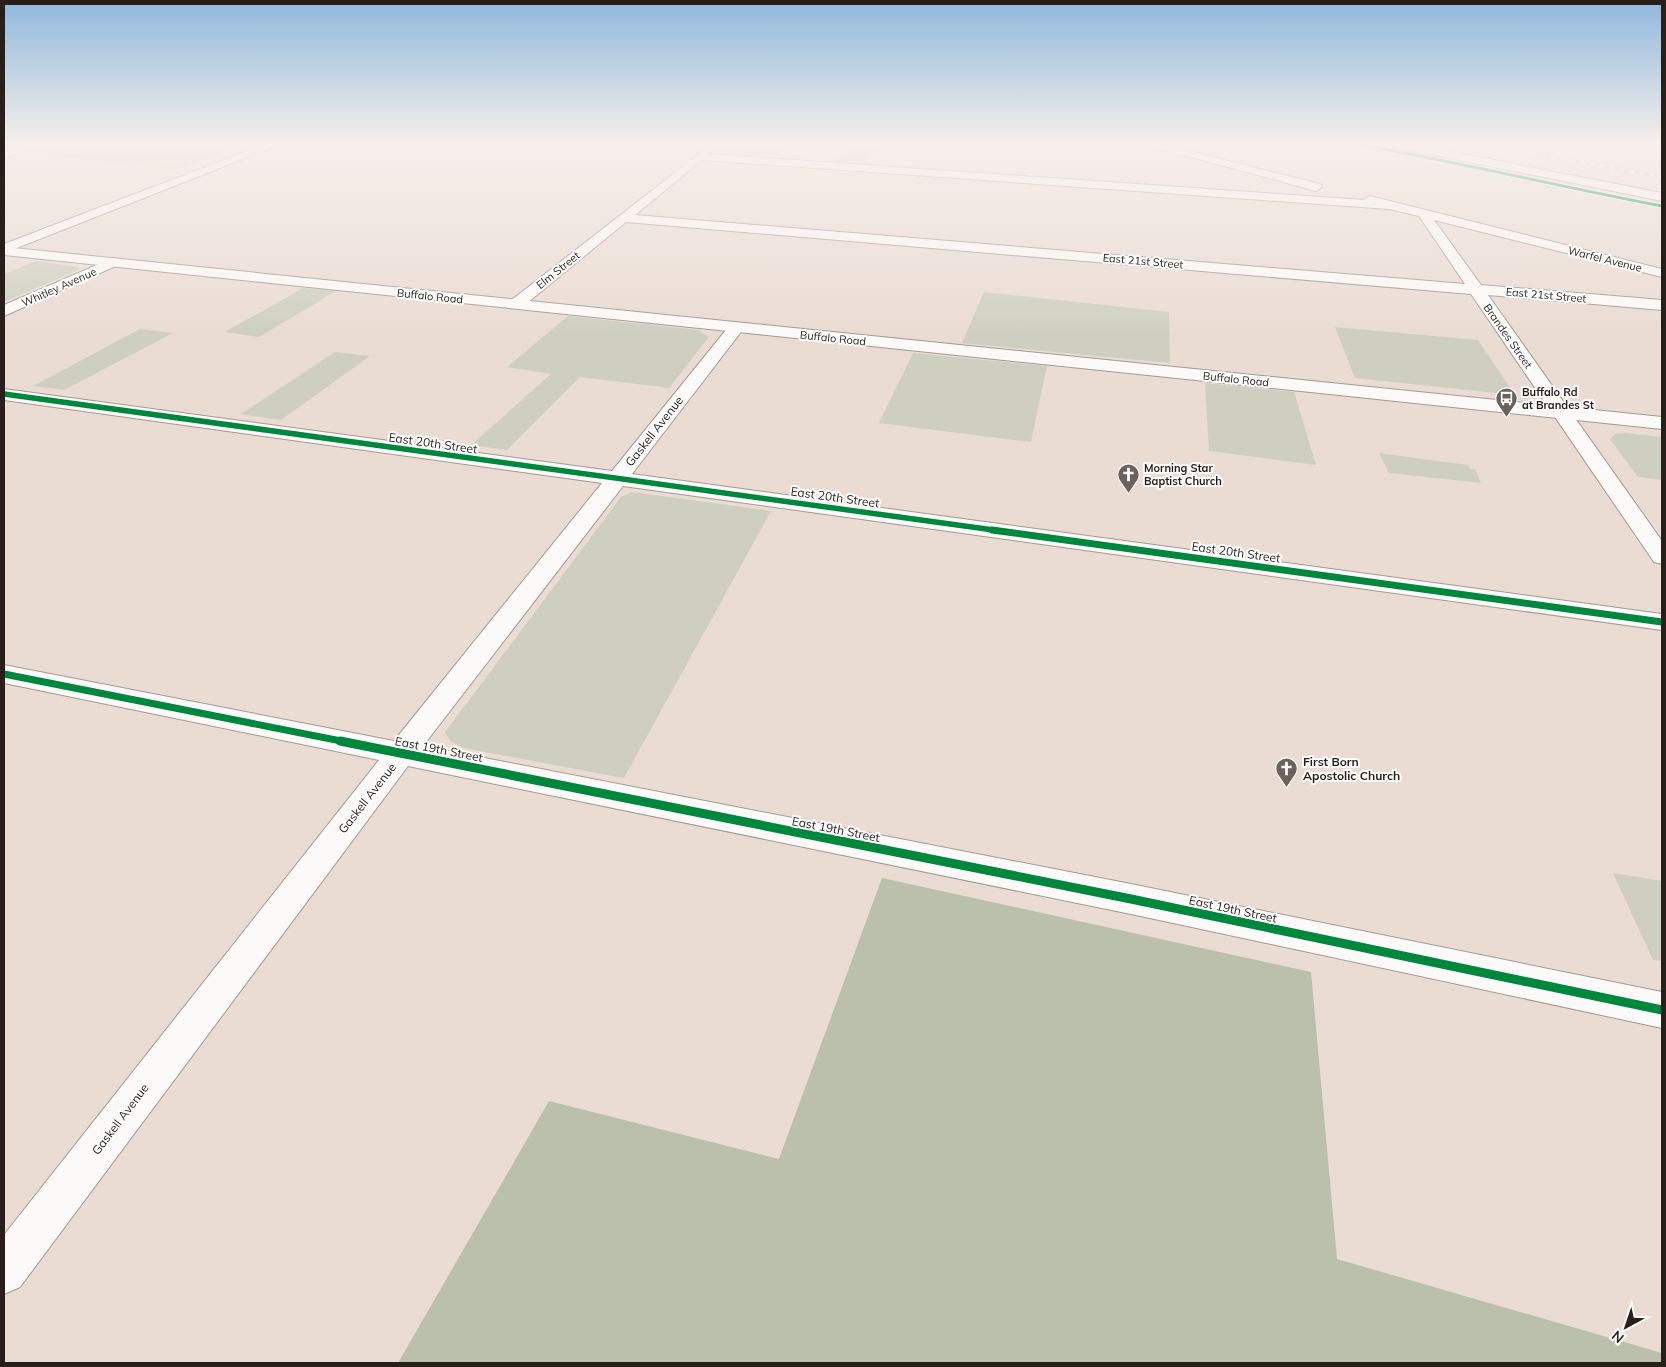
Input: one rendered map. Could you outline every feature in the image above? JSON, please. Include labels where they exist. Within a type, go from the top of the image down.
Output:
[{"type":"main road","points":[[4,250],[115,206]]},
{"type":"main road","name":"Elm Street","points":[[515,305],[638,206]]},
{"type":"main road","name":"Warfel Avenue","points":[[1391,206],[1662,273]]},
{"type":"main road","name":"Brandes Street","points":[[1423,213],[1662,557]]},
{"type":"main road","points":[[16,230],[89,216]]},
{"type":"main road","name":"East 21st Street","points":[[623,218],[1662,305]]},
{"type":"main road","name":"Buffalo Road","points":[[4,250],[515,305],[1662,423]]},
{"type":"main road","name":"Whitley Avenue","points":[[4,311],[113,262]]},
{"type":"main road","name":"Gaskell Avenue","points":[[4,1271],[401,753],[736,328]]},
{"type":"main road","name":"East 20th Street","points":[[4,394],[1662,622]]},
{"type":"main road","name":"East 19th Street","points":[[4,674],[1112,895],[1662,1010]]},
{"type":"shaded area","points":[[36,261],[79,267],[78,270],[4,302],[4,274]]},
{"type":"shaded area","points":[[303,288],[336,291],[259,337],[225,332]]},
{"type":"shaded area","points":[[984,292],[1169,312],[1170,363],[962,343]]},
{"type":"shaded area","points":[[568,316],[698,330],[709,337],[669,388],[580,377],[507,450],[471,445],[551,374],[507,367]]},
{"type":"shaded area","points":[[1335,327],[1478,340],[1515,395],[1355,378]]},
{"type":"shaded area","points":[[140,329],[173,333],[64,390],[33,386]]},
{"type":"shaded area","points":[[335,352],[370,356],[281,420],[241,414]]},
{"type":"shaded area","points":[[913,353],[1047,366],[1031,442],[879,423]]},
{"type":"shaded area","points":[[1205,383],[1294,392],[1316,465],[1209,451]]},
{"type":"shaded area","points":[[1625,433],[1662,437],[1662,480],[1638,477],[1610,439],[1615,434]]},
{"type":"shaded area","points":[[1379,453],[1468,465],[1470,469],[1475,469],[1481,483],[1389,473]]},
{"type":"shaded area","points":[[632,492],[771,511],[624,778],[464,748],[450,741],[445,732],[621,497]]},
{"type":"shaded area","points":[[1613,873],[1662,881],[1662,961],[1653,960]]},
{"type":"green space","points":[[882,878],[1311,972],[1337,1259],[1662,1353],[1662,1363],[398,1363],[549,1101],[779,1159]]},
{"type":"cycle path","points":[[4,394],[1662,622]]},
{"type":"cycle path","points":[[4,674],[1131,899],[1662,1010]]},
{"type":"place","name":"Buffalo Rd at Brandes St","points":[[1506,417]]},
{"type":"place","name":"Morning Star Baptist Church","points":[[1128,493]]},
{"type":"place","name":"First Born Apostolic Church","points":[[1287,787]]}]
